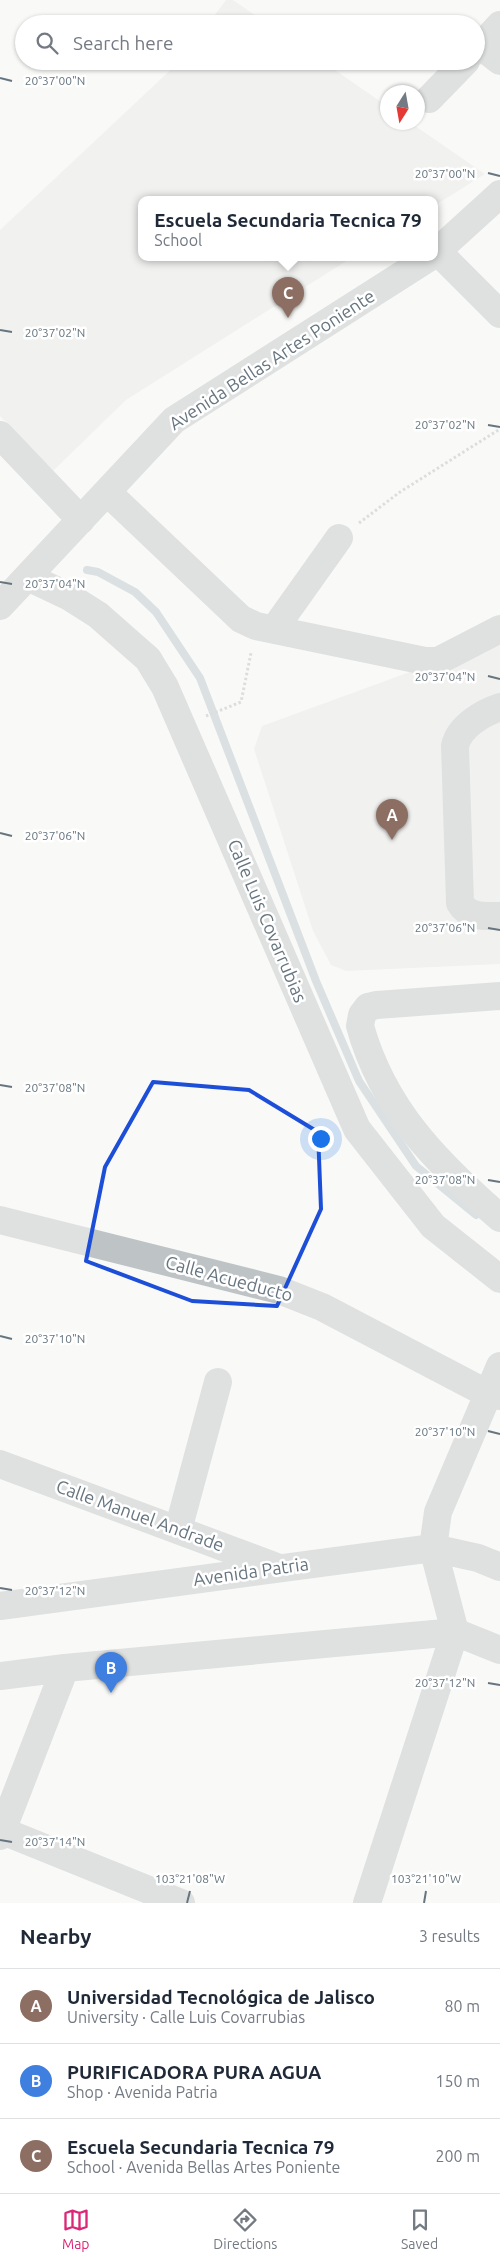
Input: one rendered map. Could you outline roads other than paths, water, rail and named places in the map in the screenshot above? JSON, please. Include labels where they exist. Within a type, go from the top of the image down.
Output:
[{"type":"street","points":[[485,49],[500,26]]},
{"type":"street","points":[[429,99],[463,70]]},
{"type":"street","name":"Avenida Bellas Artes Poniente","points":[[438,250],[500,194]]},
{"type":"street","points":[[438,257],[499,310]]},
{"type":"street","name":"Avenida Bellas Artes Poniente","points":[[0,606],[174,420],[423,261]]},
{"type":"street","points":[[0,435],[81,520]]},
{"type":"street","points":[[107,492],[241,620],[412,660],[438,661],[500,629]]},
{"type":"street","points":[[265,627],[339,538]]},
{"type":"street","name":"Calle Luis Covarrubias","points":[[28,577],[68,596],[98,615],[148,659],[165,687],[357,1129],[433,1226],[500,1279]]},
{"type":"street","points":[[500,707],[490,710],[466,727],[456,739],[455,746],[460,903],[470,914],[500,916]]},
{"type":"street","points":[[500,996],[377,1005],[368,1007],[362,1015],[360,1026],[389,1095],[422,1144],[500,1218]]},
{"type":"street","name":"Calle Acueducto","points":[[0,1220],[279,1290],[322,1307],[494,1395]]},
{"type":"street","points":[[367,1903],[454,1632],[433,1548],[438,1512],[494,1395],[500,1366]]},
{"type":"street","points":[[178,1530],[218,1382]]},
{"type":"street","name":"Calle Manuel Andrade","points":[[0,1464],[280,1568]]},
{"type":"street","name":"Avenida Patria","points":[[0,1606],[433,1548],[478,1558],[500,1567]]},
{"type":"street","points":[[0,1676],[65,1668],[454,1632],[500,1650]]},
{"type":"street","points":[[65,1668],[1,1832],[182,1903]]},
{"type":"waterway","points":[[87,570],[98,572],[135,592],[156,612],[200,678],[316,981],[359,1081],[416,1166],[476,1215]]},
{"type":"place","name":"Escuela Secundaria Tecnica 79","points":[[288,318]]},
{"type":"place","name":"Universidad Tecnológica de Jalisco","points":[[392,840]]},
{"type":"place","name":"PURIFICADORA PURA AGUA","points":[[111,1693]]}]
